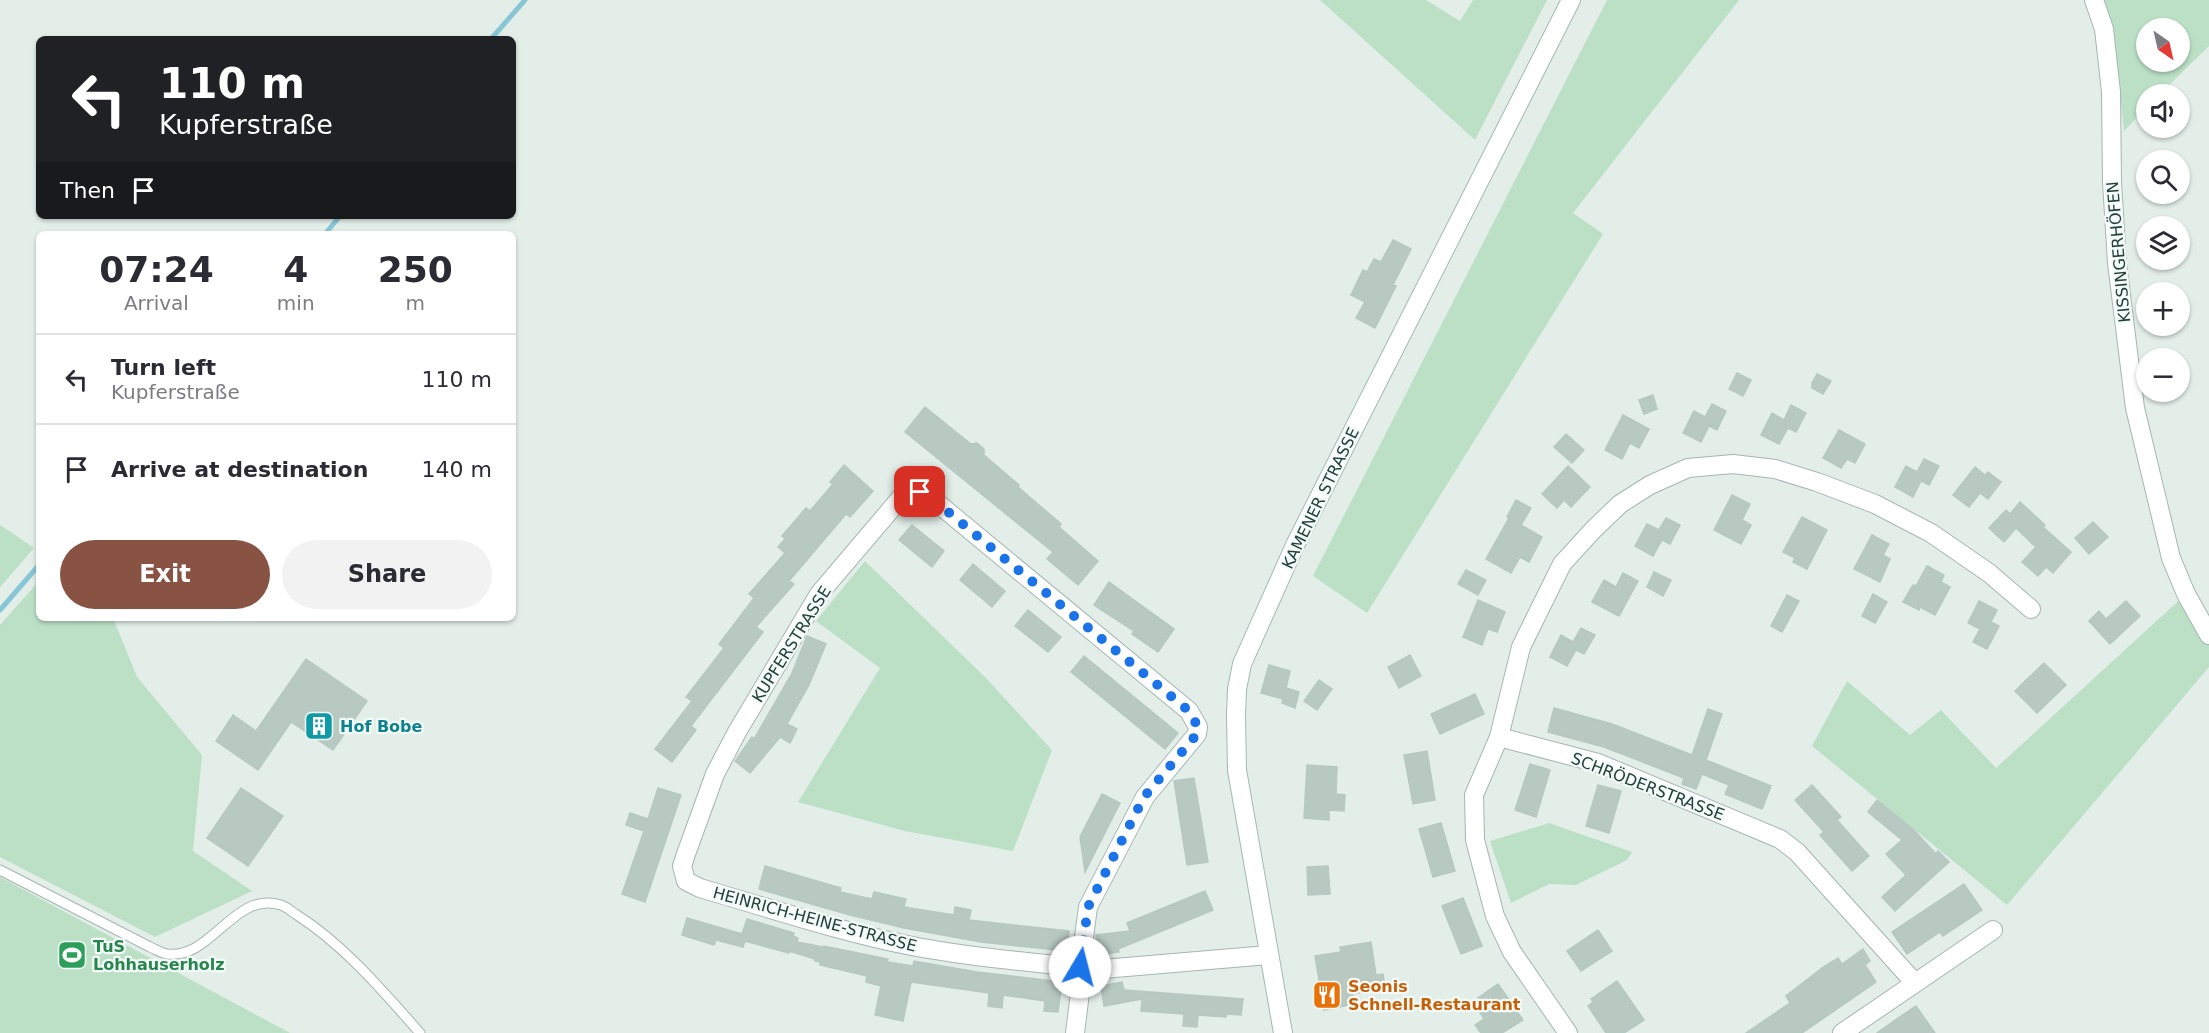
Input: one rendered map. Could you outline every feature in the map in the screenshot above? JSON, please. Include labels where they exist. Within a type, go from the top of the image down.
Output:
[{"type":"street","name":"KAMENER STRASSE","points":[[1283,1033],[1237,770],[1236,715],[1242,664],[1296,543],[1571,0]]},
{"type":"street","name":"KISSINGERHÖFEN","points":[[2094,0],[2104,29],[2111,92],[2112,182],[2117,263],[2135,408],[2171,558],[2186,594],[2209,635]]},
{"type":"street","points":[[1568,1033],[1512,952],[1495,916],[1475,840],[1474,795],[1499,737],[1521,647],[1562,564],[1620,504],[1650,485],[1688,468],[1733,464],[1775,469],[1875,504],[1931,533],[1989,573],[2031,609]]},
{"type":"street","name":"KUPFERSTRASSE","points":[[686,881],[682,866],[715,774],[737,732],[819,594],[904,494],[920,492],[930,497],[1189,711],[1198,727],[1197,734],[1144,797],[1088,907],[1080,967]]},
{"type":"street","name":"SCHRÖDERSTRASSE","points":[[1499,737],[1598,763],[1780,839],[1797,852],[1914,982]]},
{"type":"street","name":"HEINRICH-HEINE-STRASSE","points":[[686,881],[700,888],[811,921],[916,947],[1035,963],[1104,969],[1268,955]]},
{"type":"street","points":[[1842,1033],[1993,930]]},
{"type":"street","points":[[1075,1033],[1082,985],[1080,967]]},
{"type":"lane","points":[[0,870],[167,954],[195,948],[242,911],[263,904],[282,905],[314,926],[358,966],[420,1033]]},
{"type":"green space","points":[[1320,0],[1426,0],[1460,21],[1473,0],[1547,0],[1475,140]]},
{"type":"green space","points":[[1607,0],[1739,0],[1573,213],[1603,234],[1367,613],[1313,576]]},
{"type":"green space","points":[[2102,0],[2209,0],[2209,46],[2190,65],[2190,18],[2136,18],[2136,72],[2182,72],[2170,84],[2136,84],[2136,118],[2124,131],[2114,31]]},
{"type":"green space","points":[[0,525],[34,548],[0,587]]},
{"type":"green space","points":[[865,561],[986,678],[1052,750],[1013,851],[905,831],[798,802],[880,668],[816,621]]},
{"type":"green space","points":[[36,584],[36,621],[114,621],[137,677],[202,755],[193,851],[252,891],[155,937],[0,857],[0,625]]},
{"type":"green space","points":[[2186,594],[2209,635],[2209,667],[2007,905],[1812,746],[1847,681],[1910,735],[1941,710],[1996,768]]},
{"type":"green space","points":[[1549,823],[1632,852],[1627,860],[1576,885],[1549,884],[1511,903],[1490,841]]},
{"type":"green space","name":"TuS Lohhauserholz","points":[[0,877],[290,1033],[0,1033]]},
{"type":"building","points":[[1393,240],[1411,249],[1375,328],[1356,318],[1365,302],[1351,295],[1363,270],[1367,272],[1374,259],[1381,262]]},
{"type":"building","points":[[1737,373],[1751,380],[1743,396],[1729,389]]},
{"type":"building","points":[[1817,374],[1831,381],[1823,394],[1812,388]]},
{"type":"building","points":[[1653,395],[1657,409],[1644,414],[1639,400]]},
{"type":"building","points":[[1712,404],[1726,411],[1717,430],[1709,426],[1701,442],[1683,433],[1694,411],[1705,417]]},
{"type":"building","points":[[1791,405],[1806,413],[1796,432],[1788,428],[1779,444],[1761,435],[1772,413],[1784,420]]},
{"type":"building","points":[[925,407],[971,444],[977,443],[984,449],[984,455],[1061,524],[1059,527],[1098,561],[1078,585],[1047,559],[1053,552],[905,432]]},
{"type":"building","points":[[1623,415],[1649,429],[1639,448],[1630,443],[1622,459],[1605,450]]},
{"type":"building","points":[[1839,430],[1865,444],[1855,463],[1847,459],[1841,468],[1823,458]]},
{"type":"building","points":[[1566,434],[1584,450],[1572,463],[1554,447]]},
{"type":"building","points":[[1924,459],[1939,466],[1929,485],[1921,481],[1913,497],[1895,487],[1906,466],[1917,472]]},
{"type":"building","points":[[844,465],[873,491],[850,517],[846,514],[789,581],[794,584],[756,627],[763,632],[691,726],[696,730],[672,762],[655,749],[692,701],[686,697],[724,648],[719,644],[754,598],[749,594],[785,553],[778,547],[785,539],[782,536],[806,508],[810,511],[833,484],[830,482]]},
{"type":"building","points":[[1568,466],[1590,487],[1571,507],[1564,500],[1557,508],[1542,494]]},
{"type":"building","points":[[1975,467],[1985,475],[1988,472],[2001,482],[1988,499],[1980,493],[1969,507],[1953,495]]},
{"type":"building","points":[[1732,495],[1750,504],[1742,520],[1751,525],[1741,544],[1714,530]]},
{"type":"building","points":[[1516,500],[1531,508],[1521,525],[1542,537],[1529,562],[1520,557],[1511,573],[1486,559],[1509,518],[1507,517]]},
{"type":"building","points":[[2020,502],[2071,552],[2053,573],[2046,567],[2038,576],[2022,562],[2036,547],[2016,528],[2004,542],[1989,528],[2006,510],[2010,514]]},
{"type":"building","points":[[1802,517],[1827,530],[1807,569],[1793,562],[1795,558],[1783,552]]},
{"type":"building","points":[[1666,518],[1680,525],[1670,544],[1662,540],[1653,556],[1635,546],[1647,524],[1659,530]]},
{"type":"building","points":[[2093,522],[2108,537],[2089,554],[2075,538]]},
{"type":"building","points":[[912,525],[944,551],[932,567],[899,540]]},
{"type":"building","points":[[1872,535],[1889,544],[1883,555],[1890,559],[1880,582],[1854,569]]},
{"type":"building","points":[[973,564],[1005,591],[992,607],[960,580]]},
{"type":"building","points":[[1927,566],[1944,575],[1941,582],[1950,587],[1935,615],[1903,602],[1913,585],[1916,586]]},
{"type":"building","points":[[1466,570],[1486,580],[1478,595],[1458,584]]},
{"type":"building","points":[[1654,572],[1671,580],[1663,596],[1647,587]]},
{"type":"building","points":[[1623,573],[1638,581],[1619,616],[1592,602],[1604,580],[1616,587]]},
{"type":"building","points":[[1109,582],[1174,629],[1158,652],[1132,634],[1134,631],[1094,605]]},
{"type":"building","points":[[1873,594],[1887,602],[1875,623],[1862,616]]},
{"type":"building","points":[[1787,595],[1799,601],[1782,632],[1771,626]]},
{"type":"building","points":[[1478,600],[1505,612],[1497,632],[1488,629],[1482,645],[1463,637]]},
{"type":"building","points":[[1979,601],[1997,610],[1991,622],[1999,626],[1987,649],[1973,642],[1980,629],[1968,623]]},
{"type":"building","points":[[2126,601],[2140,616],[2110,644],[2089,621],[2099,611],[2106,619]]},
{"type":"building","points":[[1028,610],[1061,637],[1048,652],[1015,626]]},
{"type":"building","points":[[1581,628],[1595,635],[1584,654],[1576,650],[1567,666],[1550,657],[1561,635],[1573,642]]},
{"type":"building","points":[[807,636],[826,644],[809,685],[787,724],[797,729],[790,743],[780,737],[750,773],[735,761],[752,737],[754,739],[769,713],[792,673]]},
{"type":"building","points":[[1410,655],[1421,676],[1399,688],[1388,667]]},
{"type":"building","points":[[1084,656],[1178,733],[1165,749],[1071,672]]},
{"type":"building","points":[[306,659],[367,701],[333,750],[291,722],[258,770],[216,741],[233,715],[256,731]]},
{"type":"building","points":[[2044,663],[2066,685],[2037,713],[2015,691]]},
{"type":"building","points":[[1269,665],[1290,671],[1286,688],[1299,692],[1295,708],[1282,703],[1283,699],[1261,693]]},
{"type":"building","points":[[1319,680],[1332,689],[1317,710],[1304,701]]},
{"type":"building","points":[[1475,694],[1484,714],[1440,734],[1431,714]]},
{"type":"building","points":[[1554,708],[1612,724],[1692,755],[1708,709],[1722,714],[1706,760],[1771,786],[1762,809],[1725,794],[1729,785],[1702,774],[1696,789],[1682,784],[1684,778],[1604,747],[1548,732]]},
{"type":"building","points":[[1427,751],[1435,800],[1413,804],[1404,755]]},
{"type":"building","points":[[1530,764],[1550,770],[1536,817],[1515,810]]},
{"type":"building","points":[[1307,765],[1337,767],[1336,794],[1345,795],[1344,811],[1329,810],[1329,820],[1304,818]]},
{"type":"building","points":[[1194,778],[1208,862],[1187,865],[1174,781]]},
{"type":"building","points":[[1598,785],[1621,791],[1609,833],[1586,826]]},
{"type":"building","points":[[1812,785],[1841,817],[1837,820],[1869,856],[1852,871],[1820,835],[1824,832],[1795,800]]},
{"type":"building","points":[[241,788],[283,816],[248,866],[207,838]]},
{"type":"building","points":[[658,788],[681,795],[645,902],[622,894],[644,831],[626,825],[630,813],[648,819]]},
{"type":"building","points":[[1102,794],[1120,803],[1085,872],[1080,837]]},
{"type":"building","points":[[1877,800],[1913,829],[1936,854],[1938,851],[1949,862],[1895,911],[1882,897],[1906,875],[1886,854],[1902,840],[1868,812]]},
{"type":"building","points":[[1441,823],[1455,871],[1433,877],[1419,829]]},
{"type":"building","points":[[765,866],[841,888],[840,892],[872,899],[874,892],[906,899],[904,907],[954,915],[955,907],[971,910],[969,920],[1069,931],[1066,951],[981,942],[904,928],[850,915],[759,889]]},
{"type":"building","points":[[1328,866],[1330,894],[1308,895],[1307,867]]},
{"type":"building","points":[[1964,884],[1982,910],[1943,936],[1940,932],[1907,954],[1892,932]]},
{"type":"building","points":[[1205,891],[1213,910],[1118,949],[1119,952],[1097,955],[1096,935],[1130,931],[1127,923]]},
{"type":"building","points":[[1463,898],[1482,946],[1461,954],[1442,906]]},
{"type":"building","points":[[687,918],[742,934],[747,919],[794,933],[793,936],[798,938],[797,942],[888,959],[887,962],[913,966],[914,961],[977,972],[1062,982],[1058,1012],[1044,1011],[1045,1001],[1003,995],[1002,1008],[988,1006],[989,993],[911,982],[903,1021],[875,1015],[881,986],[866,982],[867,976],[820,965],[820,962],[815,959],[789,951],[789,953],[745,941],[743,947],[716,940],[714,945],[682,935]]},
{"type":"building","points":[[1598,930],[1612,951],[1581,971],[1567,951]]},
{"type":"building","points":[[1371,942],[1376,975],[1383,974],[1385,988],[1353,994],[1354,1004],[1324,1010],[1315,956],[1341,952],[1340,947]]},
{"type":"building","points":[[1863,949],[1870,961],[1865,965],[1876,982],[1802,1033],[1746,1033],[1790,1003],[1786,996],[1822,968],[1838,958],[1842,964]]},
{"type":"building","points":[[1617,981],[1644,1020],[1624,1033],[1606,1033],[1588,1006],[1593,1002],[1591,999]]},
{"type":"building","points":[[1122,982],[1124,990],[1243,999],[1241,1015],[1226,1014],[1226,1017],[1198,1015],[1197,1027],[1183,1026],[1184,1014],[1141,1011],[1142,999],[1104,1006],[1101,986]]},
{"type":"building","points":[[1498,984],[1523,1020],[1502,1033],[1481,1033],[1475,1025],[1484,1019],[1478,1009],[1484,1006],[1478,998]]},
{"type":"building","points":[[1916,1006],[1935,1033],[1877,1033],[1898,1018]]},
{"type":"waterway","points":[[494,36],[525,0]]},
{"type":"waterway","points":[[328,231],[338,219]]},
{"type":"waterway","points":[[0,610],[36,568]]},
{"type":"place","name":"Hof Bobe","points":[[319,726]]},
{"type":"place","name":"TuS Lohhauserholz","points":[[72,955]]},
{"type":"place","name":"Seonis Schnell-Restaurant","points":[[1327,995]]},
{"type":"route","points":[[920,492],[930,497],[1189,711],[1198,727],[1197,734],[1144,797],[1088,907],[1080,967]]}]
